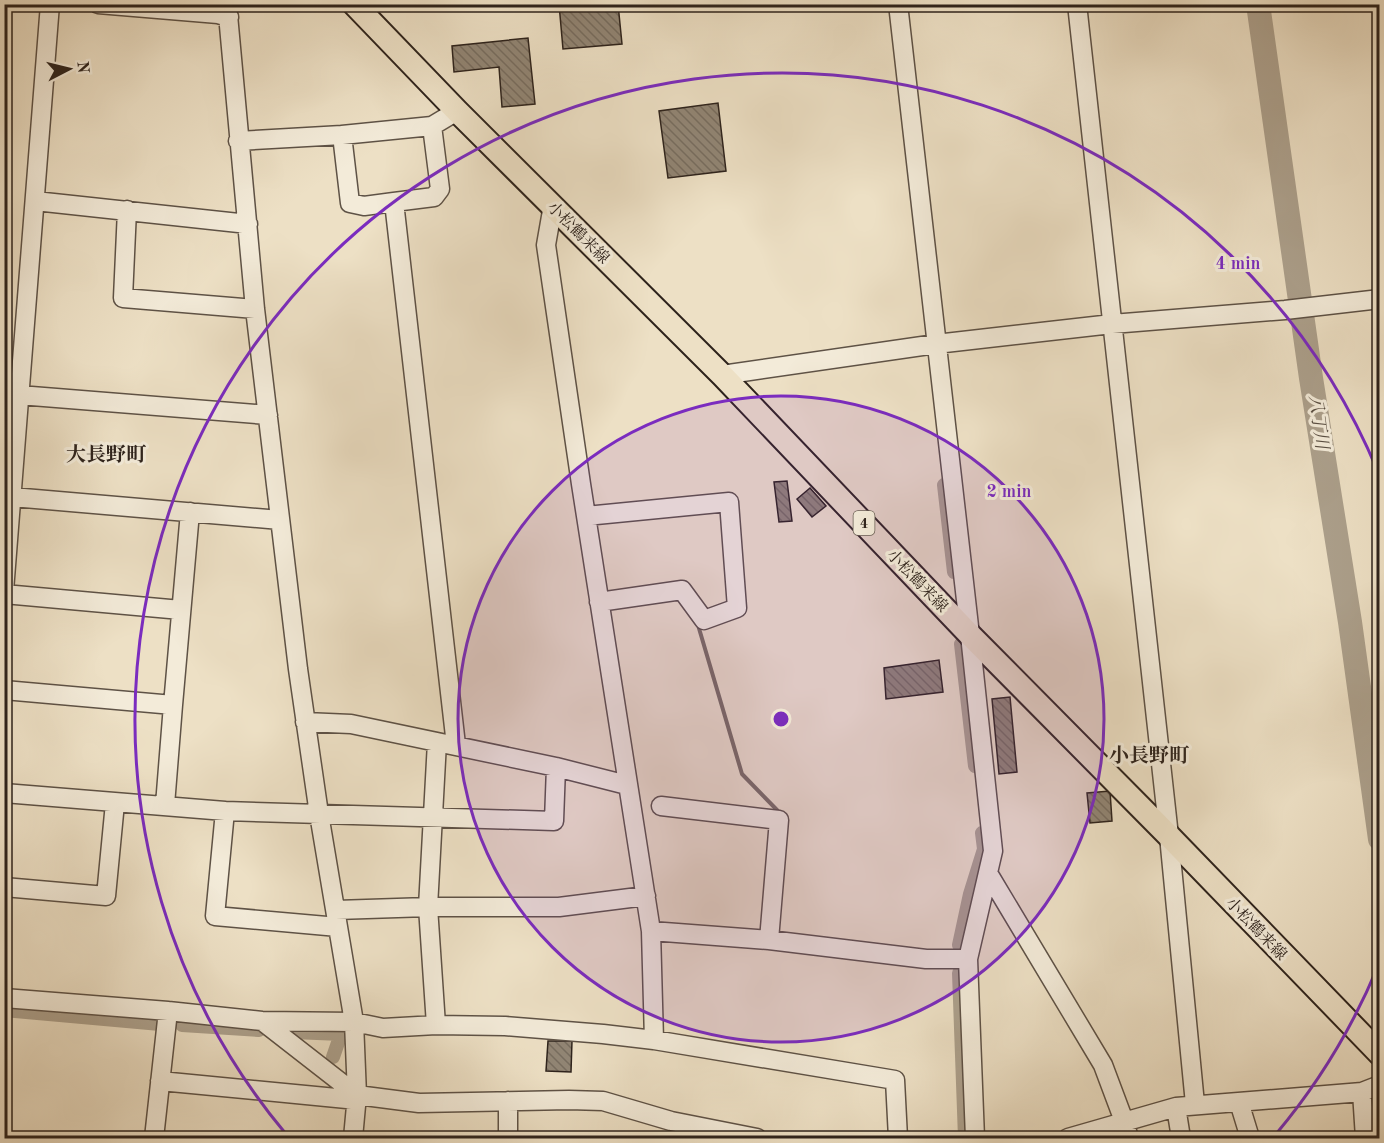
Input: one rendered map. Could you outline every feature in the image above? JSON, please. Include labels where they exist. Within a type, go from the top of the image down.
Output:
[{"type":"main road","name":"小松鶴来線","points":[[354,4],[457,111],[722,375],[970,635],[1169,836],[1375,1050]]},
{"type":"street","points":[[50,4],[4,592],[181,610]]},
{"type":"street","points":[[98,4],[218,14],[228,8],[238,141],[255,309],[305,722],[354,1023],[357,1098],[353,1138]]},
{"type":"street","points":[[898,4],[993,851],[968,959],[975,1138]]},
{"type":"street","points":[[1077,4],[1169,836],[1195,1104]]},
{"type":"street","points":[[238,141],[342,135],[432,126],[457,111]]},
{"type":"street","points":[[342,135],[350,203],[364,206],[434,197],[440,189],[432,126]]},
{"type":"street","points":[[35,201],[248,224]]},
{"type":"street","points":[[394,202],[456,745]]},
{"type":"street","points":[[553,205],[546,245],[651,931],[654,1040]]},
{"type":"street","points":[[127,210],[123,298],[255,309]]},
{"type":"street","points":[[722,375],[936,344],[1112,324],[1285,310],[1380,299]]},
{"type":"street","points":[[19,395],[268,415]]},
{"type":"street","points":[[12,497],[280,520]]},
{"type":"street","points":[[586,516],[729,502],[737,608],[704,620],[682,590],[599,602]]},
{"type":"street","points":[[165,805],[190,512]]},
{"type":"street","points":[[4,690],[173,705]]},
{"type":"street","points":[[305,722],[351,724],[556,767],[627,785]]},
{"type":"street","points":[[436,1025],[428,907],[437,742]]},
{"type":"street","points":[[4,793],[225,811],[554,821],[556,767]]},
{"type":"street","points":[[4,887],[106,896],[115,803]]},
{"type":"street","points":[[661,806],[779,820],[769,940]]},
{"type":"street","points":[[225,811],[215,916],[337,919],[428,907],[559,907],[646,896]]},
{"type":"street","points":[[988,873],[1103,1065],[1127,1130]]},
{"type":"street","points":[[651,931],[769,940],[926,959],[968,959]]},
{"type":"street","points":[[4,998],[168,1011],[262,1022],[354,1023],[383,1028],[436,1025],[505,1026],[654,1040],[895,1080],[898,1138]]},
{"type":"street","points":[[154,1138],[168,1011]]},
{"type":"street","points":[[262,1022],[357,1098]]},
{"type":"street","points":[[160,1081],[419,1103],[603,1101],[672,1130],[757,1138]]},
{"type":"street","points":[[1068,1138],[1127,1130],[1176,1107],[1371,1088],[1365,1138]]},
{"type":"street","points":[[508,1101],[508,1138]]},
{"type":"street","points":[[1239,1102],[1250,1138]]},
{"type":"street","points":[[1176,1107],[1181,1138]]},
{"type":"building","points":[[559,4],[618,4],[622,44],[563,49]]},
{"type":"building","points":[[528,38],[535,104],[502,107],[499,67],[454,72],[452,46]]},
{"type":"building","points":[[718,103],[726,171],[668,178],[659,111]]},
{"type":"building","points":[[787,481],[792,521],[779,522],[774,482]]},
{"type":"building","points":[[810,488],[826,506],[812,517],[797,499]]},
{"type":"building","points":[[939,660],[943,692],[886,699],[884,668]]},
{"type":"building","points":[[1010,697],[1017,772],[999,774],[992,699]]},
{"type":"building","points":[[1110,791],[1112,821],[1090,823],[1087,793]]},
{"type":"building","points":[[548,1041],[572,1041],[571,1072],[546,1071]]},
{"type":"waterway","name":"八丁川","points":[[1258,4],[1380,839]]},
{"type":"waterway","points":[[944,485],[954,572]]},
{"type":"waterway","points":[[698,625],[742,774],[777,810]]},
{"type":"waterway","points":[[961,644],[975,766]]},
{"type":"waterway","points":[[959,945],[970,894],[984,849],[982,833]]},
{"type":"waterway","points":[[959,973],[965,1138]]},
{"type":"waterway","points":[[4,1010],[160,1024]]},
{"type":"waterway","points":[[182,1025],[259,1030]]},
{"type":"waterway","points":[[293,1032],[341,1034],[333,1057]]},
{"type":"district","name":"大長野町","points":[[106,454]]},
{"type":"district","name":"小長野町","points":[[1149,755]]}]
